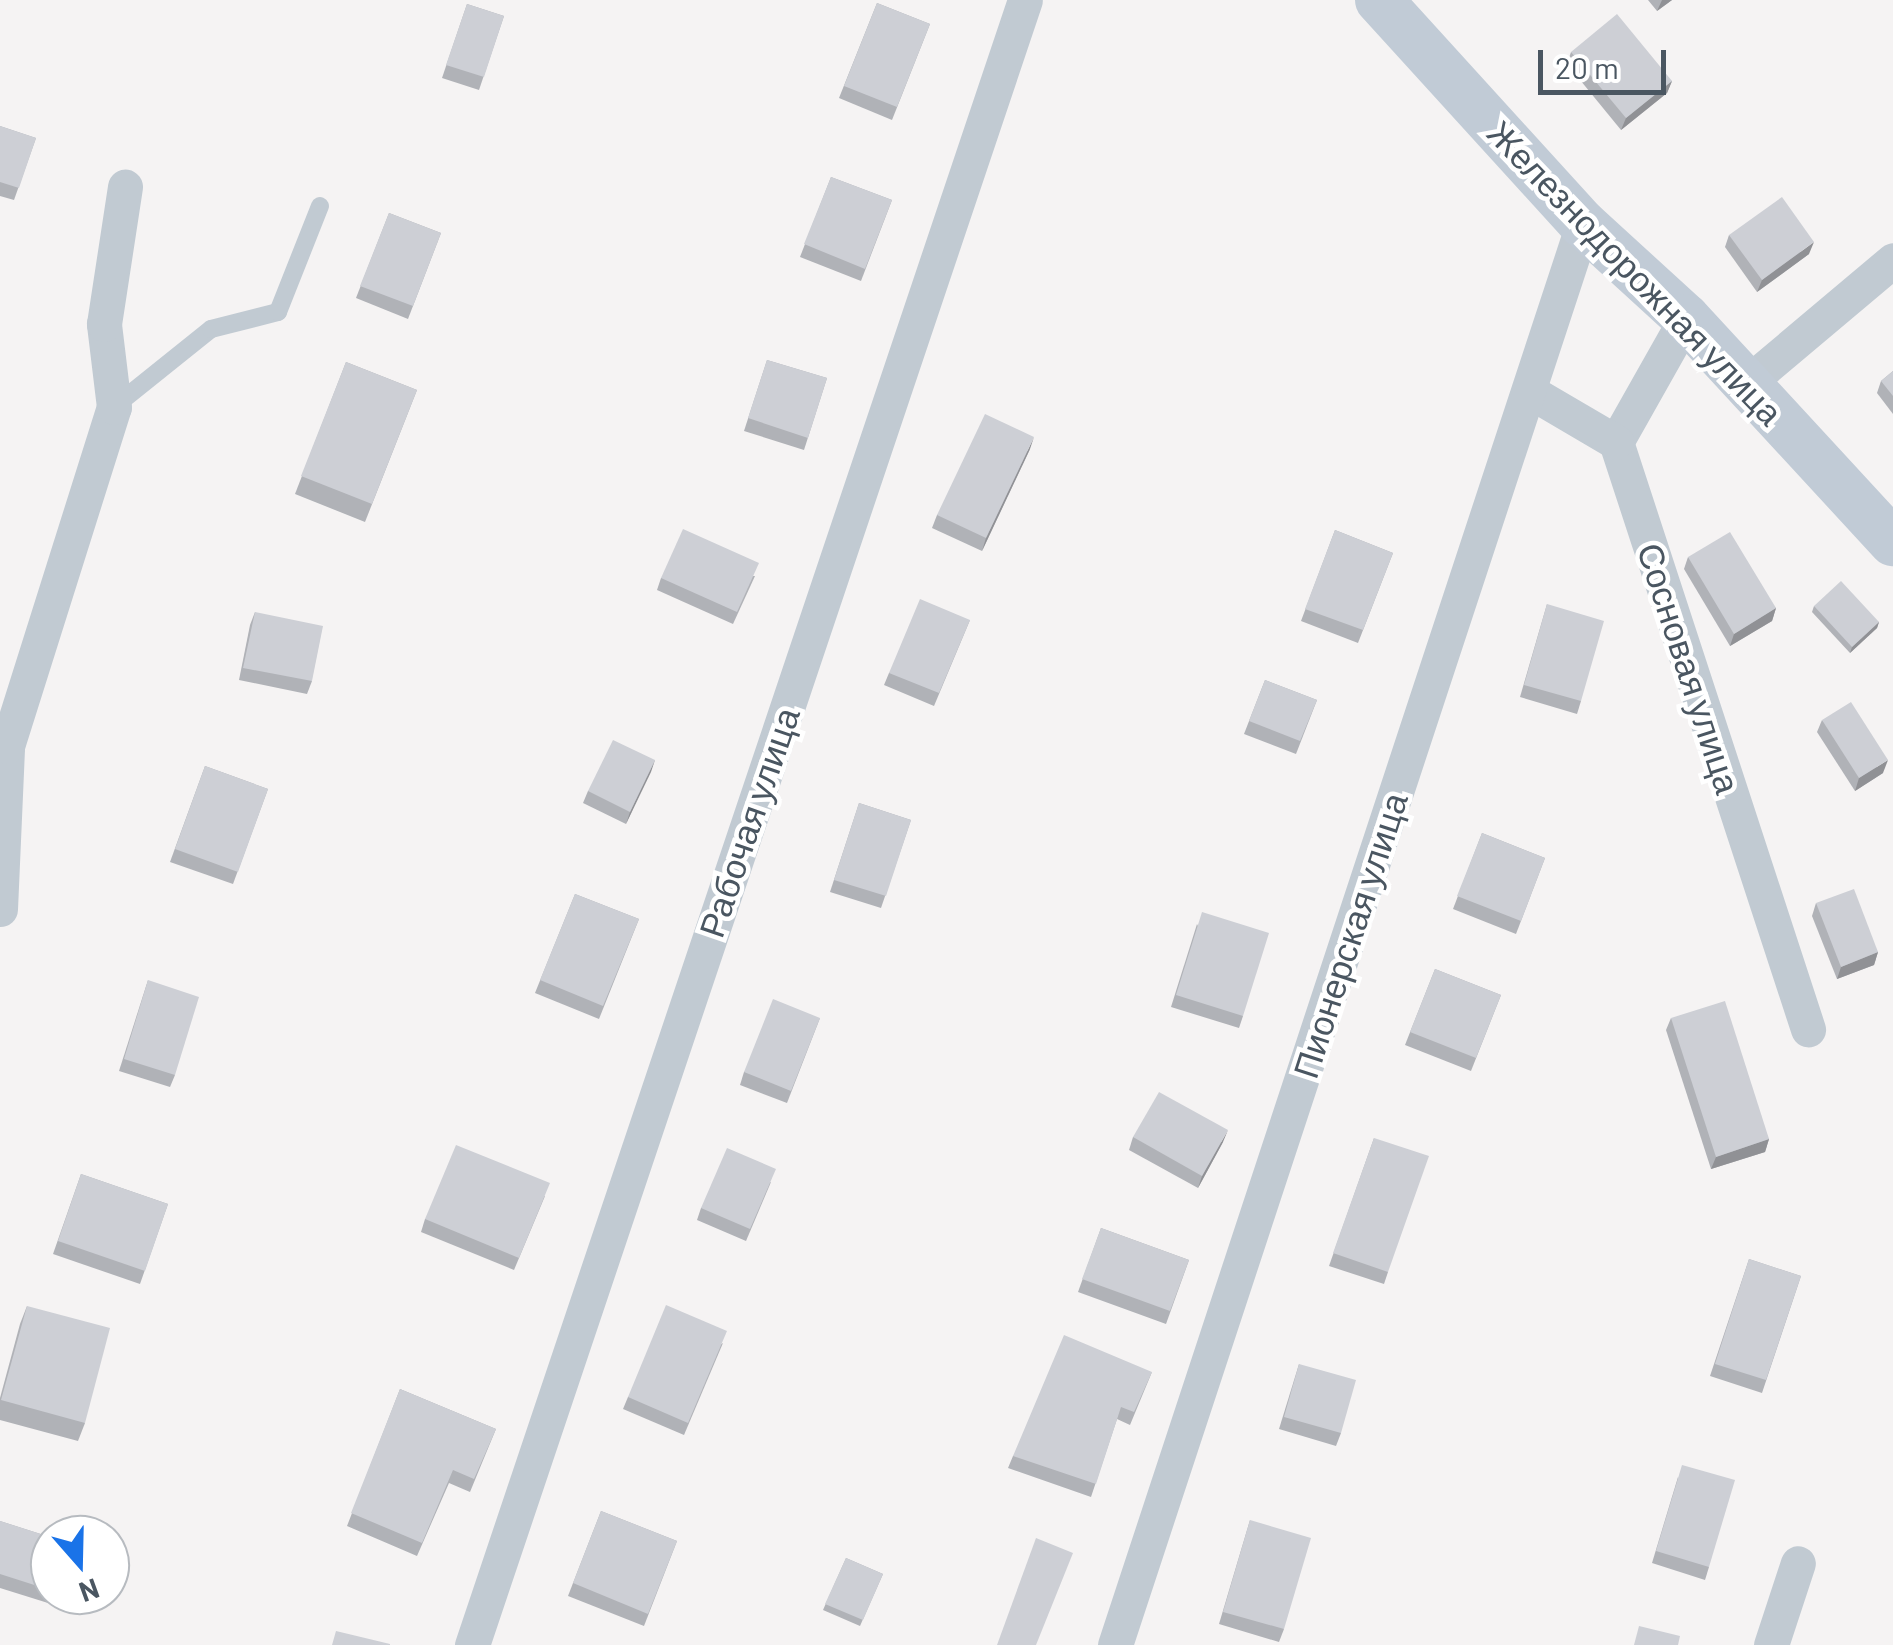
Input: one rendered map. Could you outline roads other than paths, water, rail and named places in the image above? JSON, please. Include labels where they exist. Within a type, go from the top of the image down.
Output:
[{"type":"street","name":"Рабочая улица","points":[[472,1645],[1025,0]]},
{"type":"street","name":"Железнодорожная улица","points":[[1379,0],[1583,224],[1686,318],[1893,542]]},
{"type":"street","points":[[0,909],[7,746],[114,406],[104,324],[125,188]]},
{"type":"street","name":"Пионерская улица","points":[[1115,1645],[1583,224]]},
{"type":"street","points":[[1746,384],[1893,260]]},
{"type":"street","points":[[1529,390],[1616,442],[1686,318]]},
{"type":"street","name":"Сосновая улица","points":[[1616,442],[1808,1029]]},
{"type":"street","points":[[1771,1645],[1798,1564]]},
{"type":"lane","points":[[114,406],[211,329],[278,312],[320,206]]}]
